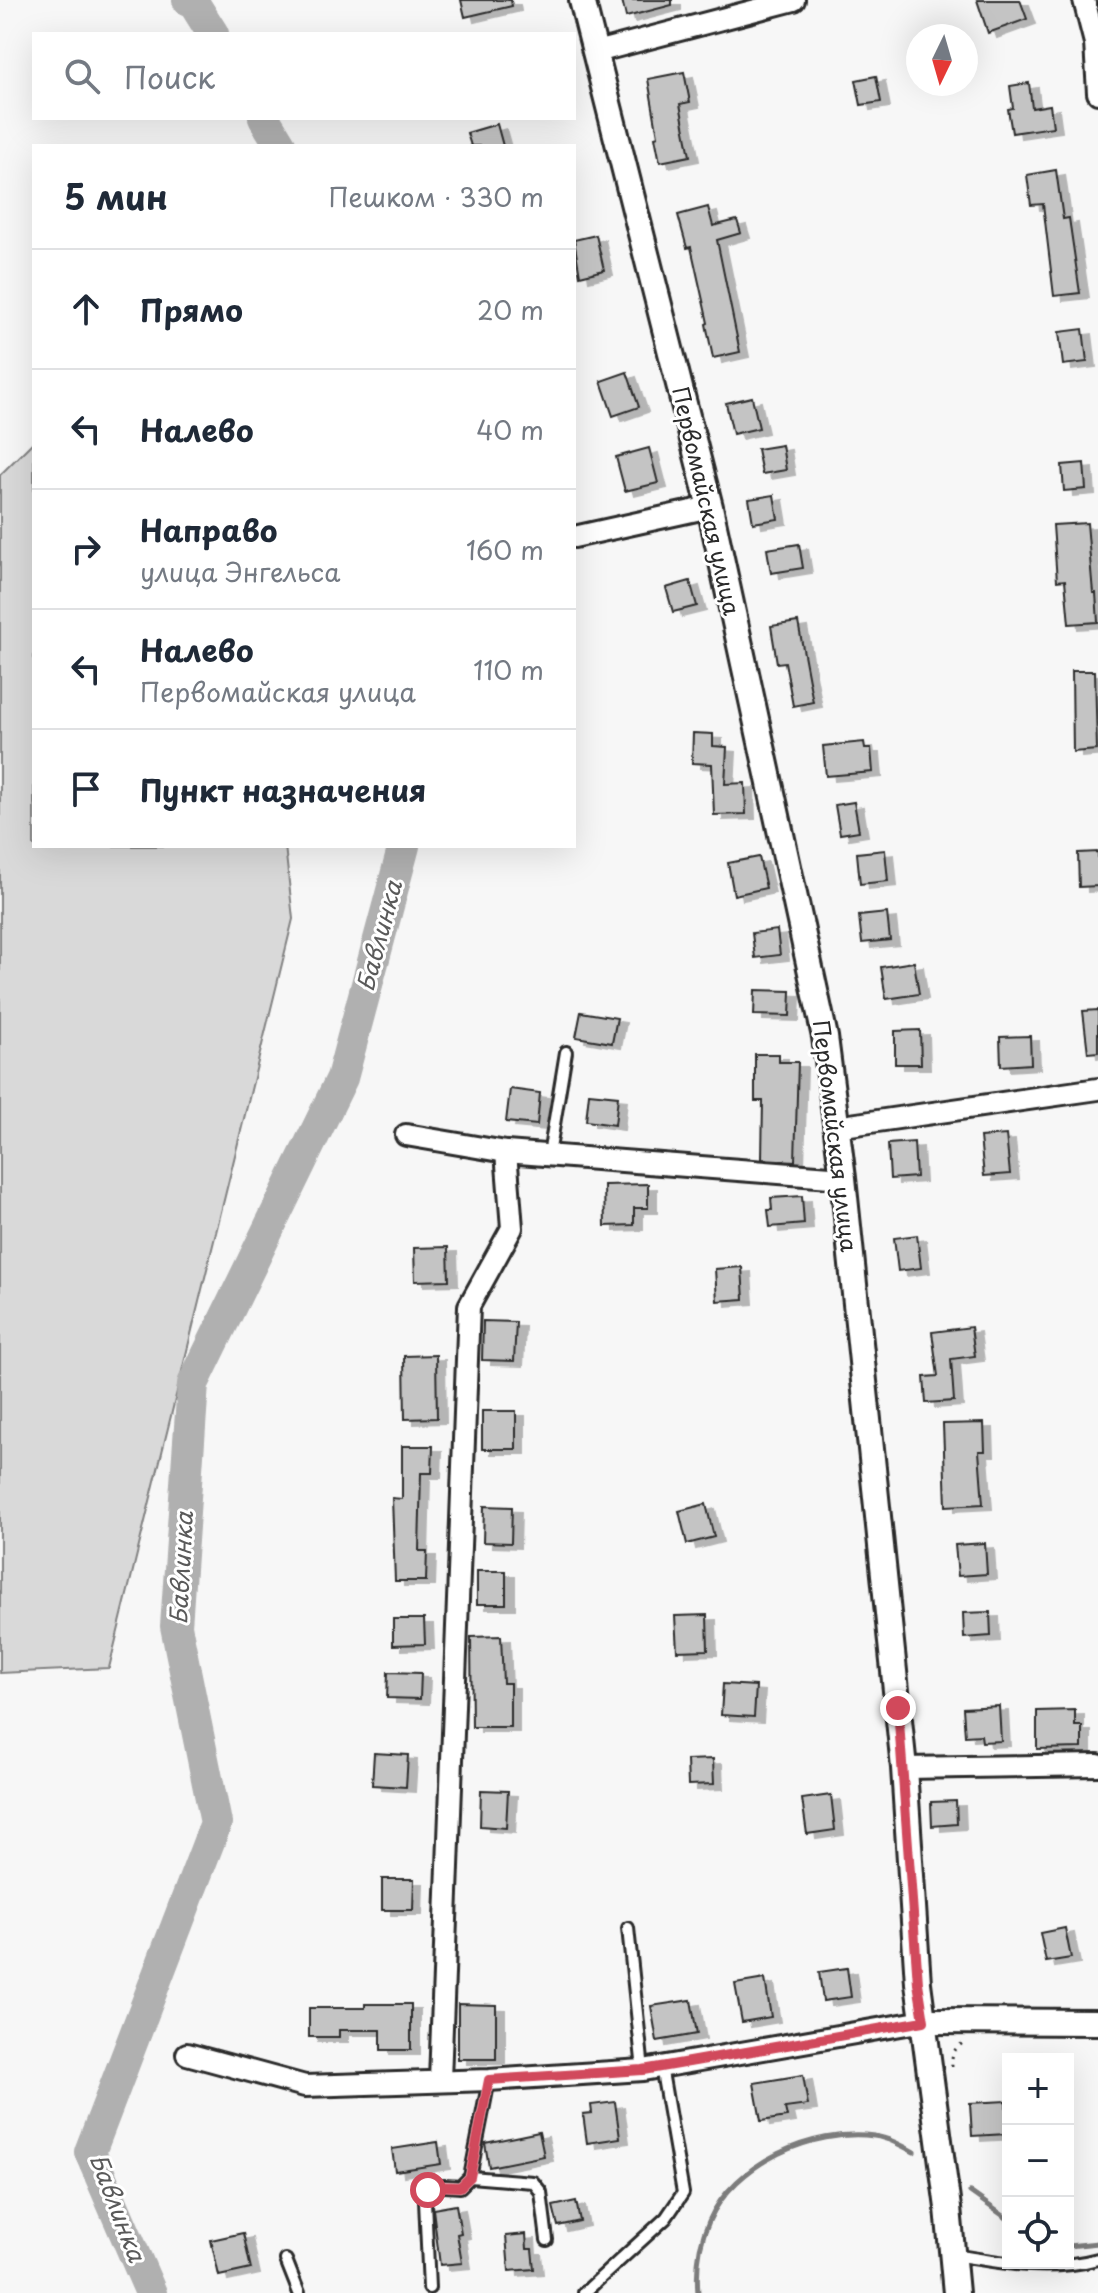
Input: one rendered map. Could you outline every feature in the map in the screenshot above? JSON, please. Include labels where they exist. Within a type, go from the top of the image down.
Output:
[{"type":"street","name":"Первомайская улица","points":[[582,0],[710,507],[825,1037],[843,1178],[904,1768],[918,1983],[956,2293]]},
{"type":"street","points":[[596,52],[794,0]]},
{"type":"street","points":[[1084,0],[1095,43],[1098,93]]},
{"type":"street","points":[[576,537],[710,507]]},
{"type":"street","points":[[836,1127],[1098,1089]]},
{"type":"street","points":[[406,1135],[506,1152],[843,1178]]},
{"type":"street","points":[[440,2080],[469,1306],[512,1228],[506,1152]]},
{"type":"street","points":[[904,1768],[1098,1765]]},
{"type":"street","points":[[187,2054],[305,2086],[489,2080],[652,2068],[924,2021],[1098,2022]]},
{"type":"lane","points":[[549,1155],[566,1052]]},
{"type":"lane","points":[[584,2293],[666,2218],[683,2193],[652,2068],[628,1928]]},
{"type":"lane","points":[[429,2288],[425,2201],[428,2190],[435,2186],[460,2187],[470,2177],[489,2080]]},
{"type":"lane","points":[[470,2177],[533,2182],[541,2192],[547,2240]]},
{"type":"lane","points":[[952,2255],[1010,2265],[1052,2267],[1098,2259]]},
{"type":"lane","points":[[286,2260],[299,2293]]},
{"type":"path","points":[[953,2073],[952,2058],[956,2047],[963,2044],[962,2036]]},
{"type":"shaded area","points":[[32,443],[32,848],[285,848],[293,919],[109,1668],[0,1673],[0,475]]},
{"type":"building","points":[[461,0],[511,0],[512,6],[465,17]]},
{"type":"building","points":[[622,0],[672,0],[672,5],[626,17]]},
{"type":"building","points":[[977,0],[1020,0],[1027,19],[988,33]]},
{"type":"building","points":[[684,72],[690,102],[680,104],[690,156],[660,162],[648,79]]},
{"type":"building","points":[[876,76],[881,102],[861,105],[856,80]]},
{"type":"building","points":[[1029,83],[1032,108],[1050,105],[1053,127],[1012,133],[1008,109],[1013,108],[1010,86]]},
{"type":"building","points":[[497,124],[502,144],[470,144],[467,133]]},
{"type":"building","points":[[1056,170],[1063,219],[1069,218],[1080,293],[1054,296],[1043,204],[1031,205],[1027,175]]},
{"type":"building","points":[[708,207],[713,226],[737,220],[741,233],[717,240],[740,352],[713,358],[691,247],[687,248],[678,215]]},
{"type":"building","points":[[596,235],[604,270],[580,276],[576,240]]},
{"type":"building","points":[[1083,329],[1087,362],[1063,365],[1059,332]]},
{"type":"building","points":[[627,372],[639,407],[613,416],[601,381]]},
{"type":"building","points":[[752,397],[759,428],[733,434],[726,403]]},
{"type":"building","points":[[782,445],[786,470],[762,474],[757,449]]},
{"type":"building","points":[[649,448],[658,483],[625,491],[616,457]]},
{"type":"building","points":[[1084,463],[1086,489],[1064,491],[1062,465]]},
{"type":"building","points":[[774,495],[778,519],[753,523],[749,499]]},
{"type":"building","points":[[1087,523],[1098,622],[1069,624],[1065,580],[1057,581],[1053,525]]},
{"type":"building","points":[[799,544],[803,568],[771,573],[767,549]]},
{"type":"building","points":[[690,581],[697,606],[673,612],[666,588]]},
{"type":"building","points":[[798,622],[813,702],[793,706],[785,662],[777,663],[771,626]]},
{"type":"building","points":[[1072,671],[1095,671],[1097,750],[1073,752]]},
{"type":"building","points":[[693,733],[713,734],[713,746],[727,747],[725,784],[745,783],[746,814],[714,815],[712,764],[692,763]]},
{"type":"building","points":[[864,742],[865,748],[871,748],[873,772],[826,776],[823,746]]},
{"type":"building","points":[[854,802],[859,831],[840,834],[835,805]]},
{"type":"building","points":[[885,850],[888,881],[860,884],[857,853]]},
{"type":"building","points":[[1098,852],[1098,886],[1079,887],[1078,853]]},
{"type":"building","points":[[759,857],[766,888],[734,895],[728,863]]},
{"type":"building","points":[[887,913],[890,940],[862,943],[859,916]]},
{"type":"building","points":[[777,930],[780,955],[755,958],[752,933]]},
{"type":"building","points":[[914,962],[919,994],[886,999],[881,967]]},
{"type":"building","points":[[755,990],[791,991],[790,1016],[754,1015]]},
{"type":"building","points":[[1098,1010],[1098,1052],[1088,1053],[1083,1011]]},
{"type":"building","points":[[581,1012],[617,1018],[612,1043],[576,1037]]},
{"type":"building","points":[[920,1030],[921,1064],[895,1064],[895,1031]]},
{"type":"building","points":[[1030,1036],[1031,1064],[1001,1066],[1000,1037]]},
{"type":"building","points":[[755,1054],[779,1054],[779,1062],[798,1062],[795,1161],[762,1159],[763,1101],[755,1101]]},
{"type":"building","points":[[510,1089],[540,1093],[537,1125],[506,1122]]},
{"type":"building","points":[[589,1093],[618,1096],[615,1125],[586,1121]]},
{"type":"building","points":[[1006,1135],[1010,1174],[984,1176],[980,1137]]},
{"type":"building","points":[[914,1142],[916,1177],[890,1179],[888,1144]]},
{"type":"building","points":[[648,1184],[648,1208],[634,1208],[634,1225],[605,1226],[604,1185]]},
{"type":"building","points":[[802,1196],[804,1224],[770,1227],[768,1210],[772,1210],[771,1198]]},
{"type":"building","points":[[917,1235],[921,1268],[898,1271],[894,1238]]},
{"type":"building","points":[[448,1247],[449,1280],[415,1281],[414,1248]]},
{"type":"building","points":[[742,1267],[744,1299],[717,1301],[715,1269]]},
{"type":"building","points":[[483,1321],[516,1322],[514,1361],[482,1360]]},
{"type":"building","points":[[971,1327],[975,1356],[951,1359],[954,1401],[926,1403],[924,1377],[938,1376],[932,1332]]},
{"type":"building","points":[[436,1355],[437,1418],[405,1419],[404,1356]]},
{"type":"building","points":[[482,1411],[516,1411],[516,1449],[482,1449]]},
{"type":"building","points":[[984,1423],[985,1451],[979,1451],[983,1504],[946,1506],[943,1424]]},
{"type":"building","points":[[402,1446],[433,1446],[432,1473],[421,1473],[419,1551],[427,1551],[426,1581],[395,1581],[392,1498],[402,1499]]},
{"type":"building","points":[[706,1504],[714,1537],[687,1544],[679,1511]]},
{"type":"building","points":[[484,1506],[512,1507],[511,1543],[483,1542]]},
{"type":"building","points":[[985,1543],[987,1574],[958,1576],[955,1545]]},
{"type":"building","points":[[477,1571],[506,1571],[506,1604],[477,1604]]},
{"type":"building","points":[[990,1612],[991,1636],[964,1638],[963,1613]]},
{"type":"building","points":[[707,1615],[708,1650],[677,1651],[675,1616]]},
{"type":"building","points":[[393,1619],[424,1619],[425,1644],[393,1645]]},
{"type":"building","points":[[501,1636],[503,1683],[510,1683],[510,1727],[472,1727],[471,1637]]},
{"type":"building","points":[[388,1672],[421,1673],[420,1699],[387,1698]]},
{"type":"building","points":[[723,1684],[756,1686],[754,1717],[721,1715]]},
{"type":"building","points":[[999,1706],[1001,1741],[982,1742],[981,1735],[965,1736],[963,1708]]},
{"type":"building","points":[[1075,1710],[1075,1726],[1082,1726],[1082,1748],[1037,1749],[1037,1711]]},
{"type":"building","points":[[374,1753],[408,1755],[406,1787],[372,1785]]},
{"type":"building","points":[[713,1759],[714,1784],[688,1785],[687,1760]]},
{"type":"building","points":[[481,1790],[508,1791],[506,1828],[480,1826]]},
{"type":"building","points":[[831,1795],[835,1830],[807,1834],[802,1799]]},
{"type":"building","points":[[956,1801],[957,1824],[932,1826],[931,1802]]},
{"type":"building","points":[[382,1879],[414,1879],[413,1910],[382,1910]]},
{"type":"building","points":[[1065,1928],[1071,1958],[1046,1962],[1040,1933]]},
{"type":"building","points":[[847,1968],[851,1997],[823,2001],[819,1972]]},
{"type":"building","points":[[765,1979],[771,2017],[742,2022],[735,1984]]},
{"type":"building","points":[[691,2000],[697,2034],[657,2041],[651,2006]]},
{"type":"building","points":[[365,2004],[411,2004],[411,2050],[381,2050],[381,2030],[339,2030],[339,2037],[309,2037],[309,2008],[365,2008]]},
{"type":"building","points":[[458,2004],[496,2005],[496,2059],[458,2059]]},
{"type":"building","points":[[803,2075],[808,2105],[785,2108],[787,2117],[761,2121],[754,2083]]},
{"type":"building","points":[[1002,2101],[1002,2134],[972,2136],[970,2103]]},
{"type":"building","points":[[615,2102],[620,2138],[587,2143],[583,2114],[592,2113],[591,2105]]},
{"type":"building","points":[[539,2132],[544,2156],[489,2167],[485,2143]]},
{"type":"building","points":[[438,2142],[441,2164],[395,2171],[392,2149]]},
{"type":"building","points":[[576,2201],[580,2221],[558,2226],[553,2206]]},
{"type":"building","points":[[456,2205],[462,2263],[440,2265],[433,2209]]},
{"type":"building","points":[[243,2233],[251,2269],[219,2276],[211,2240]]},
{"type":"building","points":[[526,2234],[527,2249],[532,2249],[534,2269],[509,2271],[506,2236]]},
{"type":"waterway","name":"Бавлинка","points":[[188,0],[193,2],[212,32]]},
{"type":"waterway","name":"Бавлинка","points":[[193,2],[201,0]]},
{"type":"waterway","name":"Бавлинка","points":[[265,120],[280,144]]},
{"type":"waterway","name":"Бавлинка","points":[[151,2293],[90,2152],[216,1823],[176,1626],[193,1384],[342,1078],[403,848]]},
{"type":"waterway","points":[[698,2293],[699,2256],[709,2221],[721,2200],[756,2167],[802,2144],[850,2135],[879,2137],[914,2152]]},
{"type":"waterway","points":[[970,2192],[1002,2215]]},
{"type":"waterway","points":[[1074,2245],[1098,2243]]},
{"type":"route","points":[[428,2190],[435,2186],[460,2187],[470,2177],[489,2080],[643,2070],[924,2021],[918,1983],[898,1708]]}]
